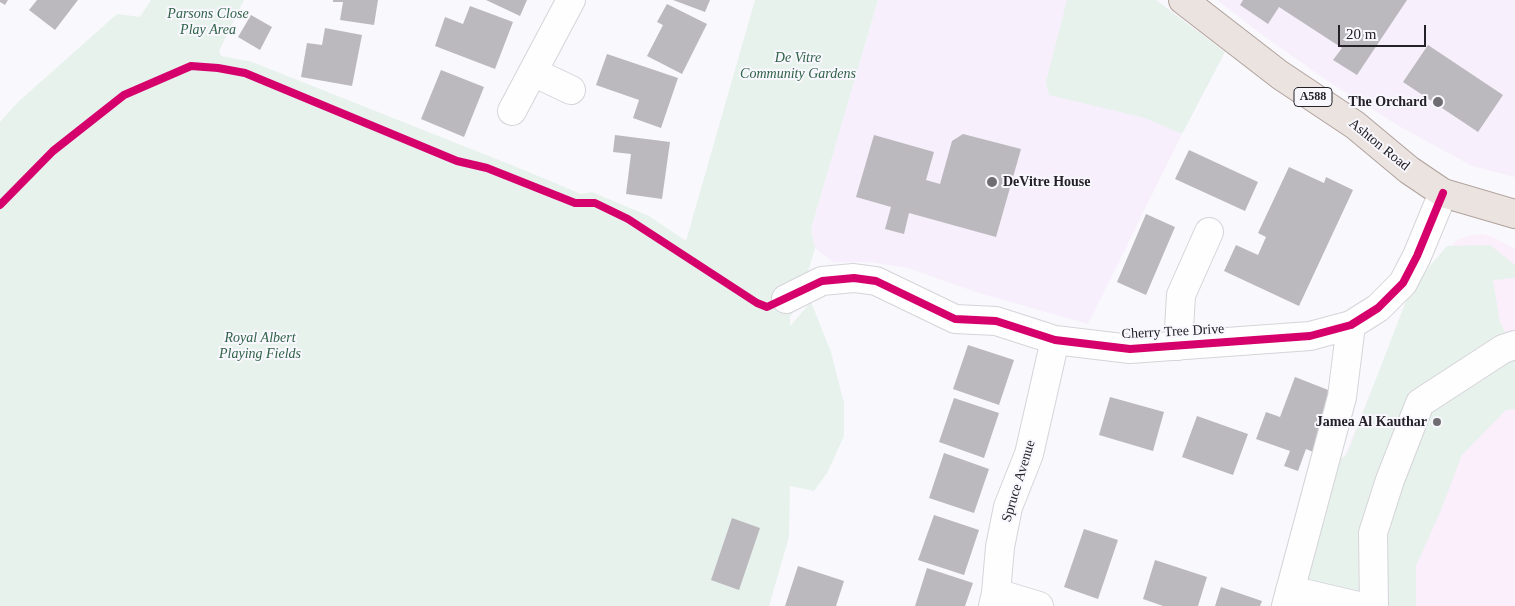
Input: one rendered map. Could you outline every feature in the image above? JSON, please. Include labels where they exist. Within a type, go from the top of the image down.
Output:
[{"type":"main road","name":"Ashton Road","points":[[1182,0],[1280,76],[1356,125],[1409,170],[1443,193],[1515,214]]},
{"type":"street","points":[[512,112],[571,0]]},
{"type":"street","points":[[533,72],[571,90]]},
{"type":"street","name":"Cherry Tree Drive","points":[[786,299],[822,281],[854,278],[876,281],[955,319],[996,321],[1055,340],[1130,349],[1310,336],[1351,325],[1378,308],[1403,283],[1417,256],[1443,193]]},
{"type":"street","points":[[1178,346],[1181,295],[1209,232]]},
{"type":"street","points":[[1351,325],[1342,397],[1288,598],[1358,606]]},
{"type":"street","name":"Spruce Avenue","points":[[1039,606],[994,600],[1000,548],[1008,507],[1029,454],[1055,340]]},
{"type":"street","points":[[1374,606],[1373,533],[1390,480],[1420,403],[1503,349],[1515,345]]},
{"type":"shaded area","name":"DeVitre House","points":[[878,0],[1156,0],[1225,52],[1182,134],[1088,324],[976,292],[908,268],[869,262],[833,262],[815,248],[811,229]]},
{"type":"shaded area","name":"The Orchard","points":[[1217,0],[1515,0],[1515,177],[1472,166],[1397,125],[1326,80]]},
{"type":"shaded area","name":"Jamea Al Kauthar","points":[[1483,234],[1493,237],[1515,249],[1515,606],[1272,606],[1317,451],[1344,458],[1370,393],[1442,257],[1459,239]]},
{"type":"green space","name":"Royal Albert Playing Fields","points":[[151,0],[244,0],[219,51],[221,56],[252,62],[581,194],[592,192],[649,216],[686,241],[755,0],[878,0],[811,229],[815,248],[799,303],[790,317],[790,326],[811,302],[831,352],[844,403],[844,436],[827,473],[814,491],[790,486],[789,537],[769,606],[0,606],[0,122],[18,102],[117,14],[140,17]]},
{"type":"green space","points":[[1067,0],[1156,0],[1225,52],[1182,134],[1145,118],[1049,95],[1046,82]]},
{"type":"green space","name":"Jamea Al Kauthar","points":[[1490,245],[1515,265],[1515,278],[1493,280],[1500,322],[1515,352],[1515,409],[1506,410],[1462,455],[1441,510],[1416,566],[1416,606],[1292,606],[1329,467],[1347,454],[1411,288],[1447,246]]},
{"type":"building","points":[[0,0],[8,0],[5,5]]},
{"type":"building","points":[[37,0],[78,0],[55,30],[29,10]]},
{"type":"building","points":[[333,0],[378,0],[374,25],[340,20],[343,2],[333,2]]},
{"type":"building","points":[[486,0],[527,0],[520,16]]},
{"type":"building","points":[[673,0],[710,0],[705,12]]},
{"type":"building","points":[[1243,0],[1407,0],[1357,75],[1333,60],[1342,48],[1279,7],[1268,24],[1240,5]]},
{"type":"building","points":[[667,4],[707,24],[682,74],[647,56],[663,25],[657,22]]},
{"type":"building","points":[[470,6],[513,22],[495,69],[435,46],[445,17],[463,24]]},
{"type":"building","points":[[251,15],[272,27],[260,50],[238,37]]},
{"type":"building","points":[[325,28],[362,35],[352,86],[301,77],[307,43],[322,45]]},
{"type":"building","points":[[1428,45],[1503,95],[1478,132],[1403,82]]},
{"type":"building","points":[[607,54],[678,78],[661,128],[633,118],[639,100],[596,85]]},
{"type":"building","points":[[441,70],[484,87],[464,137],[421,119]]},
{"type":"building","points":[[963,134],[1021,149],[996,237],[909,213],[904,234],[885,229],[891,207],[856,197],[874,135],[934,152],[926,180],[940,184],[952,141]]},
{"type":"building","points":[[615,135],[670,142],[662,199],[626,194],[631,154],[613,152]]},
{"type":"building","points":[[1189,150],[1258,182],[1245,211],[1175,179]]},
{"type":"building","points":[[1289,167],[1324,183],[1326,177],[1353,190],[1299,306],[1224,271],[1236,245],[1258,255],[1266,237],[1258,233]]},
{"type":"building","points":[[1146,214],[1175,227],[1146,295],[1117,282]]},
{"type":"building","points":[[968,345],[1014,360],[999,405],[953,389]]},
{"type":"building","points":[[1295,377],[1336,393],[1313,452],[1306,449],[1298,471],[1284,466],[1290,451],[1256,439],[1266,412],[1280,417]]},
{"type":"building","points":[[1110,397],[1164,412],[1153,451],[1099,435]]},
{"type":"building","points":[[954,398],[999,413],[984,458],[939,442]]},
{"type":"building","points":[[1197,416],[1248,434],[1233,475],[1182,457]]},
{"type":"building","points":[[944,453],[989,469],[974,513],[929,498]]},
{"type":"building","points":[[934,515],[979,530],[964,575],[918,560]]},
{"type":"building","points":[[732,518],[760,528],[739,590],[711,580]]},
{"type":"building","points":[[1084,529],[1118,540],[1098,599],[1064,587]]},
{"type":"building","points":[[1155,560],[1207,577],[1198,606],[1163,606],[1143,599]]},
{"type":"building","points":[[798,566],[844,581],[836,606],[785,606]]},
{"type":"building","points":[[927,568],[973,583],[965,606],[915,606]]},
{"type":"building","points":[[1221,587],[1262,601],[1260,606],[1215,606]]},
{"type":"cycle path","points":[[0,205],[53,151],[124,95],[191,66],[218,68],[245,73],[457,161],[487,168],[575,203],[595,203],[628,219],[757,303],[767,307],[822,281],[854,278],[876,281],[955,319],[996,321],[1055,340],[1130,349],[1310,336],[1351,325],[1378,308],[1403,283],[1417,256],[1443,193]]},
{"type":"place","name":"The Orchard","points":[[1438,102]]},
{"type":"place","name":"DeVitre House","points":[[992,182]]},
{"type":"place","name":"Jamea Al Kauthar","points":[[1437,422]]},
{"type":"park label","name":"Parsons Close Play Area","points":[[208,22]]},
{"type":"park label","name":"De Vitre Community Gardens","points":[[798,66]]}]
